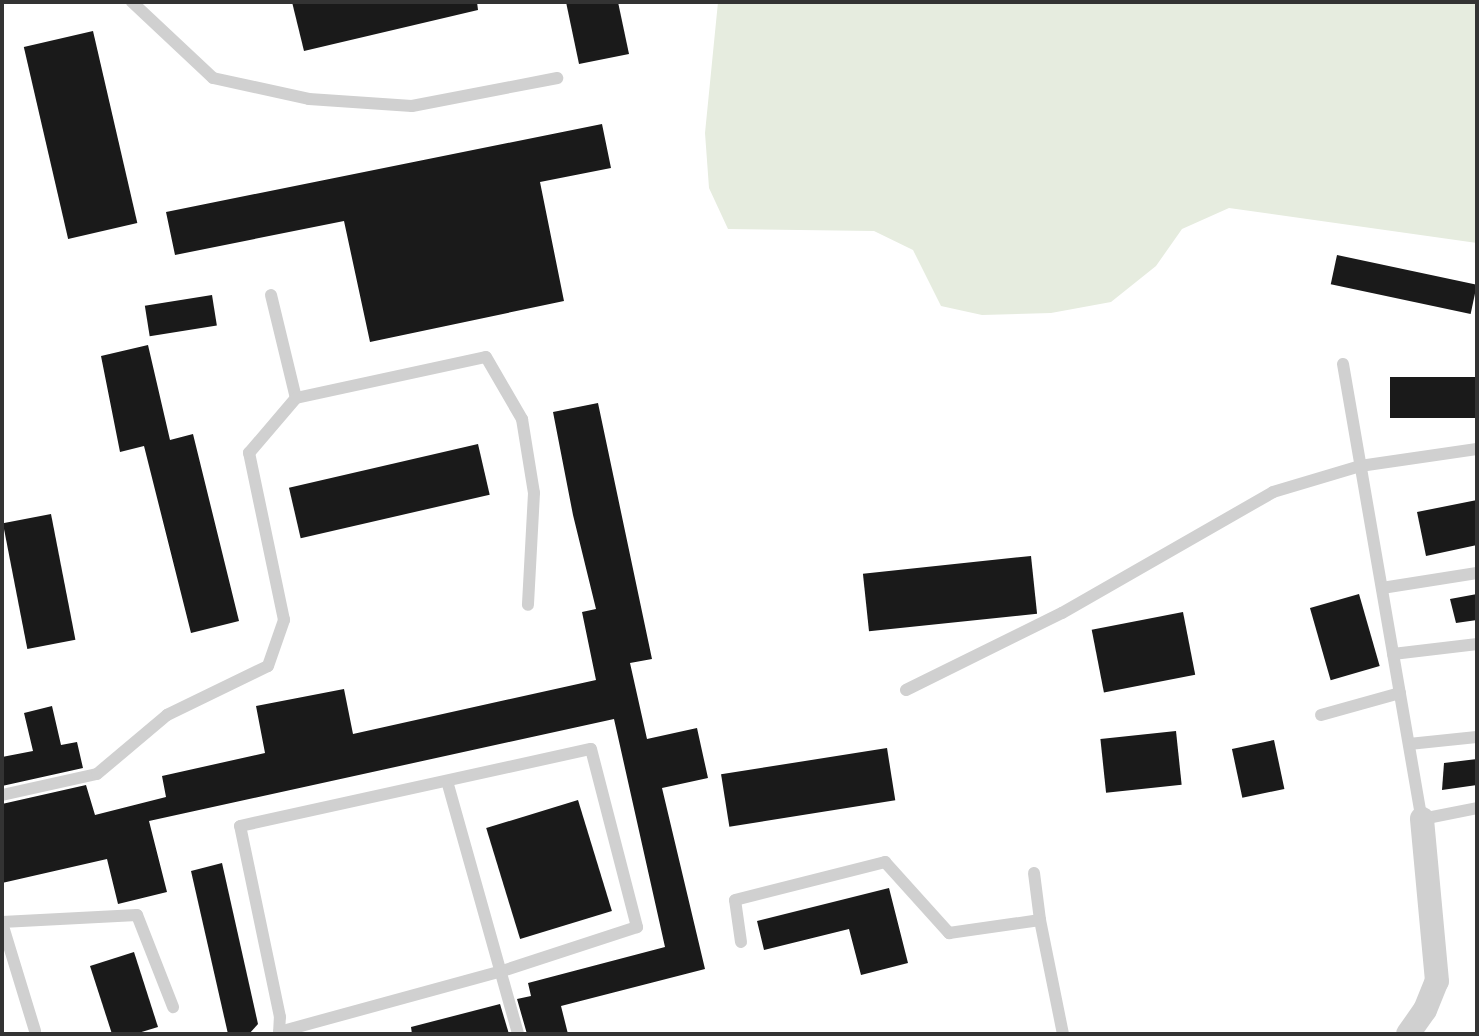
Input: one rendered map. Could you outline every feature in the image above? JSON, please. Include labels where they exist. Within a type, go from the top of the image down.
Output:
[{"type":"street","points":[[1408,1034],[1425,1010],[1437,981],[1422,819]]},
{"type":"lane","points":[[132,2],[213,78],[309,99],[412,106],[556,78]]},
{"type":"lane","points":[[271,295],[296,398]]},
{"type":"lane","points":[[2,795],[97,774],[167,715],[268,666],[284,620],[249,453],[296,398],[486,357],[522,419],[534,494],[528,605]]},
{"type":"lane","points":[[1343,364],[1422,819],[1477,808]]},
{"type":"lane","points":[[906,690],[1062,613],[1273,492],[1360,466],[1477,449]]},
{"type":"lane","points":[[1382,588],[1477,573]]},
{"type":"lane","points":[[1393,654],[1477,644]]},
{"type":"lane","points":[[1321,715],[1400,693]]},
{"type":"lane","points":[[1409,744],[1477,737]]},
{"type":"lane","points":[[591,749],[637,927],[502,971],[279,1033],[280,1017],[240,827],[447,781],[591,749]]},
{"type":"lane","points":[[447,781],[518,1034]]},
{"type":"lane","points":[[741,942],[735,900],[885,862],[949,933],[1040,920]]},
{"type":"lane","points":[[1034,873],[1040,920],[1063,1034]]},
{"type":"lane","points":[[35,1031],[2,922],[137,915],[173,1007]]},
{"type":"shaded area","points":[[718,2],[1477,2],[1477,243],[1229,208],[1182,229],[1156,266],[1111,302],[1051,313],[982,315],[941,306],[913,250],[874,231],[728,229],[709,188],[705,133]]},
{"type":"building","points":[[292,2],[477,2],[478,10],[304,51]]},
{"type":"building","points":[[566,2],[618,2],[629,54],[579,64]]},
{"type":"building","points":[[93,31],[137,223],[68,239],[24,47]]},
{"type":"building","points":[[602,124],[611,168],[540,182],[564,301],[370,342],[344,221],[175,255],[166,212]]},
{"type":"building","points":[[1337,255],[1477,285],[1471,314],[1331,284]]},
{"type":"building","points":[[212,295],[217,326],[150,336],[145,306]]},
{"type":"building","points":[[148,345],[170,440],[193,434],[239,621],[191,633],[144,446],[120,452],[101,356]]},
{"type":"building","points":[[1390,377],[1477,377],[1477,418],[1390,418]]},
{"type":"building","points":[[598,403],[652,659],[630,663],[647,739],[697,728],[708,778],[662,788],[705,969],[561,1006],[568,1034],[527,1034],[517,999],[531,996],[528,983],[665,947],[614,719],[149,821],[167,892],[118,904],[107,859],[2,883],[2,804],[86,785],[95,815],[166,797],[162,776],[265,753],[256,706],[344,689],[353,734],[596,680],[582,612],[596,609],[573,515],[553,412]]},
{"type":"building","points":[[478,444],[490,495],[301,538],[289,488]]},
{"type":"building","points":[[1477,500],[1477,545],[1426,556],[1417,512]]},
{"type":"building","points":[[51,514],[75,640],[27,649],[3,523]]},
{"type":"building","points":[[1031,556],[1037,614],[869,631],[863,574]]},
{"type":"building","points":[[1359,594],[1380,666],[1331,680],[1310,608]]},
{"type":"building","points":[[1477,594],[1477,620],[1456,623],[1450,599]]},
{"type":"building","points":[[1183,612],[1195,675],[1104,693],[1092,630]]},
{"type":"building","points":[[52,706],[61,745],[77,742],[83,768],[2,786],[2,757],[33,751],[24,713]]},
{"type":"building","points":[[1176,731],[1182,785],[1106,793],[1100,739]]},
{"type":"building","points":[[1274,740],[1284,789],[1242,798],[1232,749]]},
{"type":"building","points":[[887,748],[895,800],[729,827],[721,774]]},
{"type":"building","points":[[1477,759],[1477,785],[1442,790],[1444,763]]},
{"type":"building","points":[[578,800],[612,911],[520,939],[486,828]]},
{"type":"building","points":[[222,863],[258,1024],[249,1034],[228,1034],[191,871]]},
{"type":"building","points":[[889,888],[908,963],[861,975],[849,929],[764,950],[757,921]]},
{"type":"building","points":[[134,952],[158,1027],[135,1034],[112,1034],[90,966]]},
{"type":"building","points":[[500,1004],[509,1034],[412,1034],[411,1027]]}]
